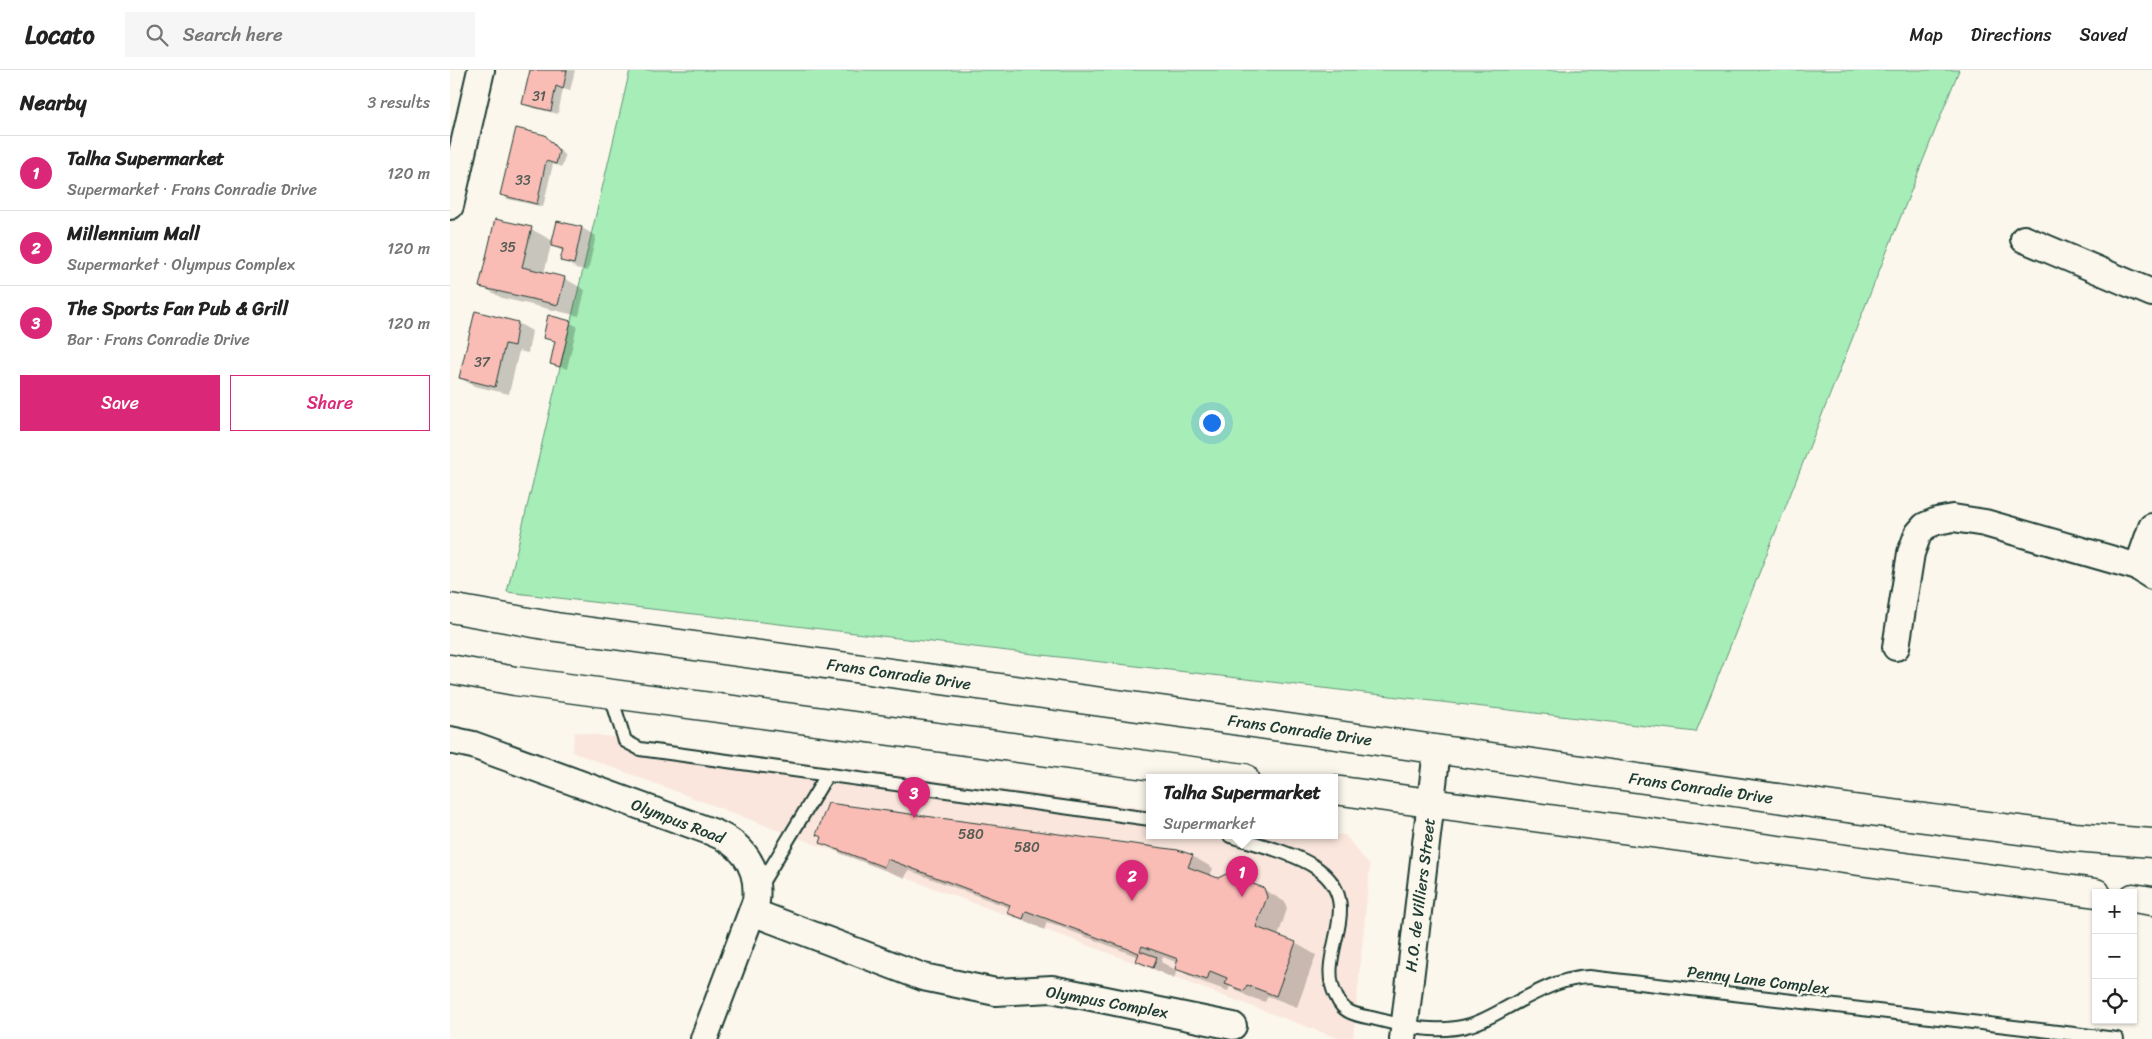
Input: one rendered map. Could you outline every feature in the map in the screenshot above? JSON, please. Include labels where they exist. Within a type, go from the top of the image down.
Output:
[{"type":"street","points":[[450,206],[481,70]]},
{"type":"street","points":[[2024,239],[2152,293]]},
{"type":"street","points":[[1896,647],[1911,553],[1918,534],[1925,526],[1936,521],[1953,518],[1985,523],[2145,572],[2152,527]]},
{"type":"street","name":"Frans Conradie Drive","points":[[450,608],[556,627],[1218,718],[1863,810],[2074,837],[2152,843]]},
{"type":"street","points":[[450,669],[515,680],[1214,774]]},
{"type":"street","name":"Olympus Road","points":[[450,740],[473,745],[726,838],[738,846],[748,858],[756,879],[755,901]]},
{"type":"street","name":"H.O. de Villiers Street","points":[[1404,1032],[1437,750]]},
{"type":"street","points":[[1338,791],[2092,892]]},
{"type":"street","points":[[2137,899],[2152,901]]},
{"type":"street","points":[[704,1039],[755,901]]},
{"type":"street","name":"Olympus Complex","points":[[755,901],[923,977],[996,992],[1052,989],[1233,1026]]},
{"type":"lane","points":[[610,693],[623,736],[631,745],[650,751],[1146,818]]},
{"type":"lane","points":[[755,901],[827,775]]},
{"type":"lane","name":"Penny Lane Complex","points":[[1240,839],[1277,850],[1317,868],[1329,878],[1339,895],[1342,910],[1331,968],[1331,987],[1340,1005],[1350,1012],[1404,1032],[1470,1025],[1556,983],[1576,977],[1589,977],[2116,1039]]},
{"type":"shaded area","points":[[575,732],[1146,809],[1146,839],[1338,839],[1338,835],[1345,835],[1370,866],[1353,1039],[1340,1039],[572,752]]},
{"type":"green space","points":[[630,70],[1959,70],[1696,732],[507,592]]},
{"type":"building","points":[[530,70],[567,70],[563,89],[556,86],[551,111],[522,104]]},
{"type":"building","points":[[516,128],[545,135],[559,151],[556,164],[546,161],[537,204],[500,195]]},
{"type":"building","points":[[495,219],[532,227],[522,267],[565,277],[558,305],[479,287]]},
{"type":"building","points":[[557,221],[582,227],[574,264],[560,261],[563,249],[551,246]]},
{"type":"building","points":[[475,311],[518,322],[514,346],[505,344],[495,387],[459,378]]},
{"type":"building","points":[[548,315],[571,321],[560,367],[550,364],[555,341],[543,338]]},
{"type":"building","points":[[828,803],[1178,850],[1193,855],[1188,867],[1218,878],[1226,874],[1264,888],[1267,897],[1256,927],[1296,942],[1276,996],[1247,985],[1244,991],[1225,984],[1227,978],[1210,971],[1207,980],[1175,969],[1178,959],[1142,946],[1140,951],[1157,957],[1153,968],[1136,961],[1139,953],[1026,911],[1023,919],[1007,913],[1010,905],[887,859],[884,867],[820,843],[822,837],[816,835]]},
{"type":"place","name":"The Sports Fan Pub & Grill","points":[[914,818]]},
{"type":"place","name":"Talha Supermarket","points":[[1242,897]]},
{"type":"place","name":"Millennium Mall","points":[[1132,901]]}]
